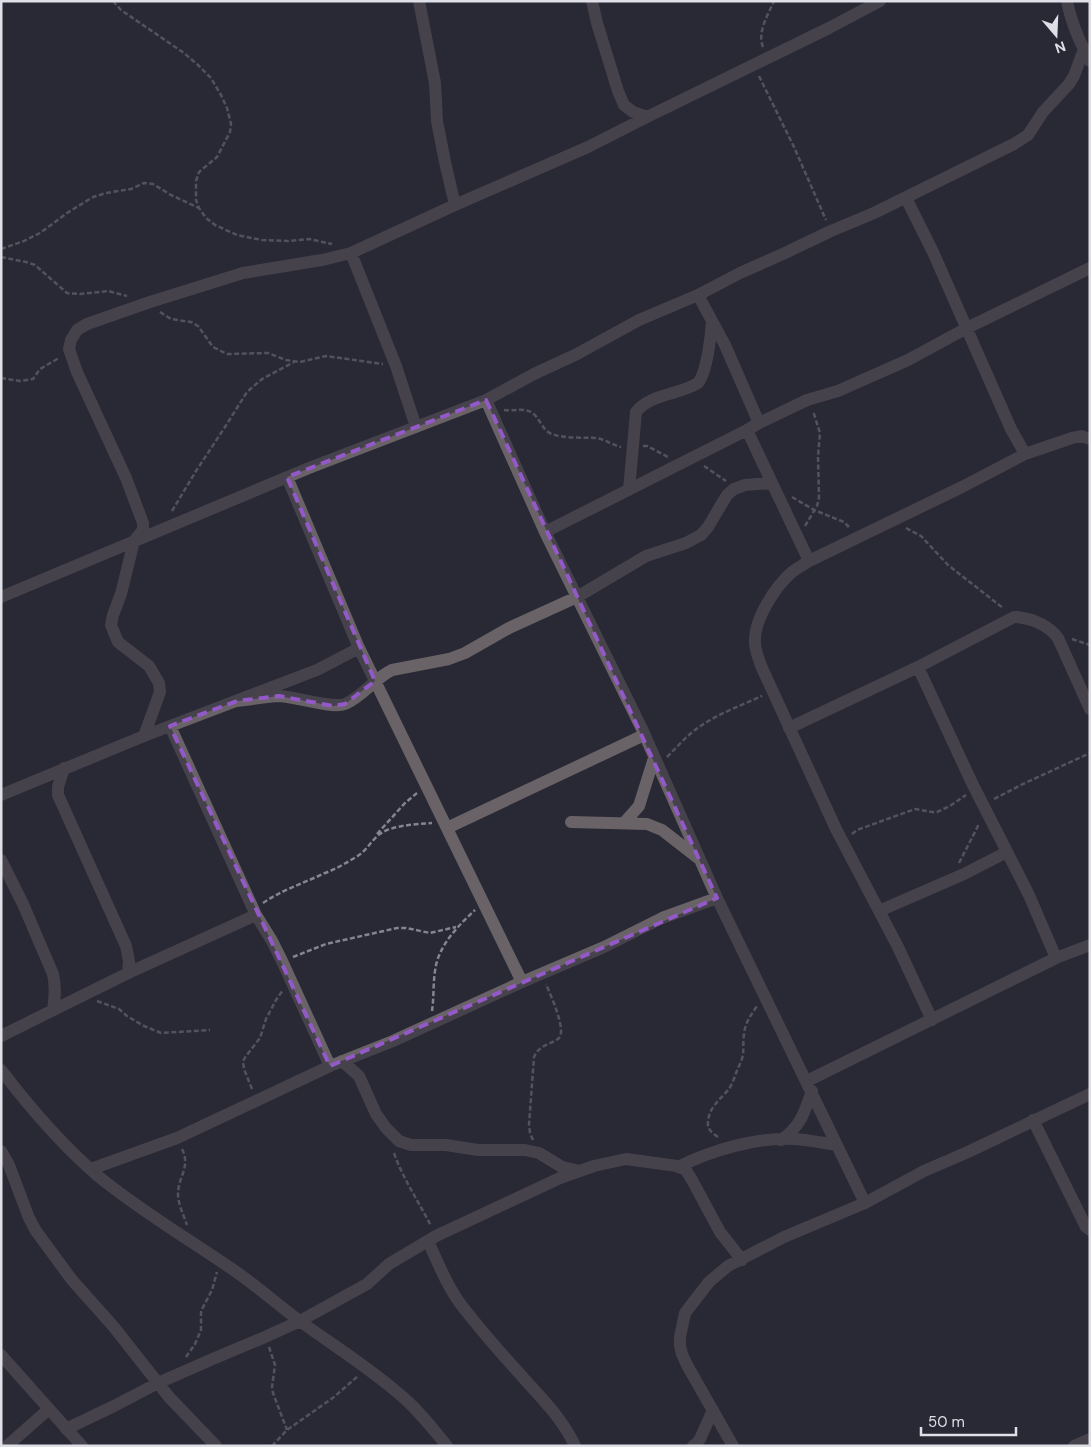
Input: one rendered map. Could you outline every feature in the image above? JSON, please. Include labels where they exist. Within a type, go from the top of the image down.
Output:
[{"type":"street","points":[[419,1],[435,83],[437,121],[455,205]]},
{"type":"street","points":[[592,1],[618,91],[624,104],[632,112],[647,117]]},
{"type":"street","points":[[144,736],[160,692],[160,684],[149,666],[118,642],[111,625],[134,541],[143,530],[144,523],[126,478],[77,372],[69,349],[71,340],[77,330],[87,324],[148,303],[243,273],[322,260],[351,253],[588,147],[880,1]]},
{"type":"street","points":[[1,597],[287,477],[416,426],[488,404],[534,374],[577,354],[639,320],[698,295],[830,231],[906,198],[1014,144],[1028,135],[1043,112],[1069,84],[1087,55],[1070,17],[1067,1]]},
{"type":"street","points":[[906,198],[933,252],[1011,429],[1025,454]]},
{"type":"street","points":[[351,253],[396,366],[416,426]]},
{"type":"street","points":[[545,532],[759,423],[807,400],[838,391],[908,360],[967,328],[1090,268]]},
{"type":"street","points":[[698,295],[725,345],[759,423]]},
{"type":"street","points":[[629,490],[634,417],[636,412],[650,402],[695,386],[701,380],[711,337],[712,321]]},
{"type":"street","points":[[488,404],[545,532],[644,735],[717,898],[865,1202]]},
{"type":"street","points":[[747,430],[808,561]]},
{"type":"street","points":[[932,1020],[898,947],[844,843],[789,728],[757,654],[755,644],[756,629],[772,595],[785,579],[808,561],[962,487],[1025,454],[1072,438],[1081,436],[1090,439]]},
{"type":"street","points":[[287,477],[359,648],[522,982]]},
{"type":"street","points":[[237,701],[279,696],[333,706],[344,704],[385,673],[399,668],[449,659],[466,653],[509,628],[604,582],[646,556],[701,536],[727,495],[734,489],[742,486],[773,486]]},
{"type":"street","points":[[789,728],[918,667],[1014,617],[1041,623],[1055,635],[1090,709]]},
{"type":"street","points":[[1,794],[144,736],[317,670],[359,648]]},
{"type":"street","points":[[918,667],[983,805],[1029,895],[1056,958]]},
{"type":"street","points":[[170,726],[254,912],[272,941],[336,1064],[359,1076],[376,1114],[392,1135],[399,1141],[411,1145],[446,1144],[478,1150],[525,1150],[544,1155],[562,1167],[580,1171]]},
{"type":"street","points":[[445,825],[644,735]]},
{"type":"street","points":[[624,823],[639,806],[656,762]]},
{"type":"street","points":[[64,768],[58,786],[58,795],[126,946],[129,961],[128,974]]},
{"type":"street","points":[[571,822],[647,824],[662,830],[700,860]]},
{"type":"street","points":[[880,911],[1007,852]]},
{"type":"street","points":[[1,860],[24,904],[53,974],[55,996],[53,1010]]},
{"type":"street","points":[[91,1169],[177,1138],[336,1064],[393,1041],[604,947],[662,918],[717,898]]},
{"type":"street","points":[[1,1036],[254,912]]},
{"type":"street","points":[[809,1086],[932,1020],[1056,958],[1090,945]]},
{"type":"street","points":[[1,1070],[44,1122],[91,1169],[136,1204],[258,1288],[300,1321],[366,1368],[418,1412],[447,1446]]},
{"type":"street","points":[[781,1140],[797,1127],[802,1120],[809,1086]]},
{"type":"street","points":[[733,1446],[682,1354],[680,1346],[685,1313],[709,1282],[728,1266],[784,1237],[865,1202],[924,1171],[1090,1094]]},
{"type":"street","points":[[1033,1120],[1086,1226],[1090,1230]]},
{"type":"street","points":[[678,1167],[694,1159],[750,1143],[795,1139],[837,1145]]},
{"type":"street","points":[[1,1151],[9,1165],[29,1218],[36,1231],[72,1280],[113,1326],[158,1383],[216,1446]]},
{"type":"street","points":[[66,1429],[158,1383],[300,1321],[367,1284],[389,1264],[432,1239],[560,1178],[594,1166],[626,1159],[678,1167],[686,1170],[720,1232],[742,1260]]},
{"type":"street","points":[[432,1239],[445,1279],[461,1305],[518,1373],[552,1409],[570,1434],[575,1446]]},
{"type":"street","points":[[1,1355],[82,1446]]},
{"type":"street","points":[[7,1446],[49,1409]]},
{"type":"street","points":[[693,1446],[700,1439],[713,1410]]},
{"type":"street","points":[[1074,1446],[1090,1439]]},
{"type":"path","points":[[113,1],[121,10],[184,53],[198,65],[211,78],[221,95],[231,124],[230,132],[217,157],[199,172],[196,180],[196,200],[206,218],[215,225],[236,235],[288,242],[309,239],[331,244],[351,253]]},
{"type":"path","points":[[768,58],[761,43],[763,25],[774,1]]},
{"type":"path","points":[[752,65],[759,75],[794,147],[830,231]]},
{"type":"path","points":[[1,249],[40,233],[66,213],[93,197],[131,189],[144,183],[153,184],[199,208]]},
{"type":"path","points":[[1,257],[35,265],[67,293],[80,294],[108,291],[148,303],[170,319],[191,322],[198,326],[212,347],[227,354],[268,353],[286,360],[295,361],[326,356],[396,366]]},
{"type":"path","points":[[1,378],[20,381],[33,379],[40,369],[55,361],[69,349]]},
{"type":"path","points":[[164,528],[196,471],[247,392],[262,379],[295,361]]},
{"type":"path","points":[[798,538],[819,498],[818,456],[820,433],[807,400]]},
{"type":"path","points":[[488,404],[530,412],[534,414],[546,431],[551,434],[596,438],[623,448],[647,446],[682,463],[705,467],[728,482],[742,486]]},
{"type":"path","points":[[773,486],[814,510],[847,523],[852,541]]},
{"type":"path","points":[[890,522],[921,536],[948,566],[1014,617]]},
{"type":"path","points":[[656,762],[701,726],[718,716],[773,692]]},
{"type":"path","points":[[950,880],[983,805],[1002,794],[1090,753]]},
{"type":"path","points":[[254,912],[271,898],[297,884],[326,873],[363,852],[405,803],[426,786]]},
{"type":"path","points":[[844,843],[857,830],[915,809],[937,812],[966,795],[973,795],[983,805]]},
{"type":"path","points":[[375,837],[389,829],[403,826],[445,825]]},
{"type":"path","points":[[430,1023],[437,960],[444,944],[456,927],[483,902]]},
{"type":"path","points":[[282,961],[326,944],[398,928],[430,933],[456,927]]},
{"type":"path","points":[[542,973],[561,1022],[562,1034],[559,1038],[536,1051],[534,1057],[529,1125],[530,1133],[544,1155]]},
{"type":"path","points":[[256,1101],[244,1069],[244,1061],[260,1038],[266,1019],[290,978]]},
{"type":"path","points":[[732,1148],[712,1133],[707,1124],[714,1104],[728,1089],[743,1059],[746,1023],[764,994]]},
{"type":"path","points":[[82,996],[119,1009],[144,1026],[161,1033],[210,1030]]},
{"type":"path","points":[[392,1135],[394,1151],[402,1172],[418,1199],[432,1239]]},
{"type":"path","points":[[177,1138],[186,1159],[178,1198],[192,1242]]},
{"type":"path","points":[[182,1372],[187,1356],[201,1330],[201,1311],[212,1290],[221,1262]]},
{"type":"path","points":[[265,1337],[275,1366],[273,1393],[287,1430]]},
{"type":"path","points":[[272,1446],[287,1430],[334,1397],[366,1368]]},
{"type":"highlighted area","points":[[486,400],[717,898],[330,1066],[170,726],[237,701],[279,696],[333,706],[345,704],[375,681],[287,477]]}]
